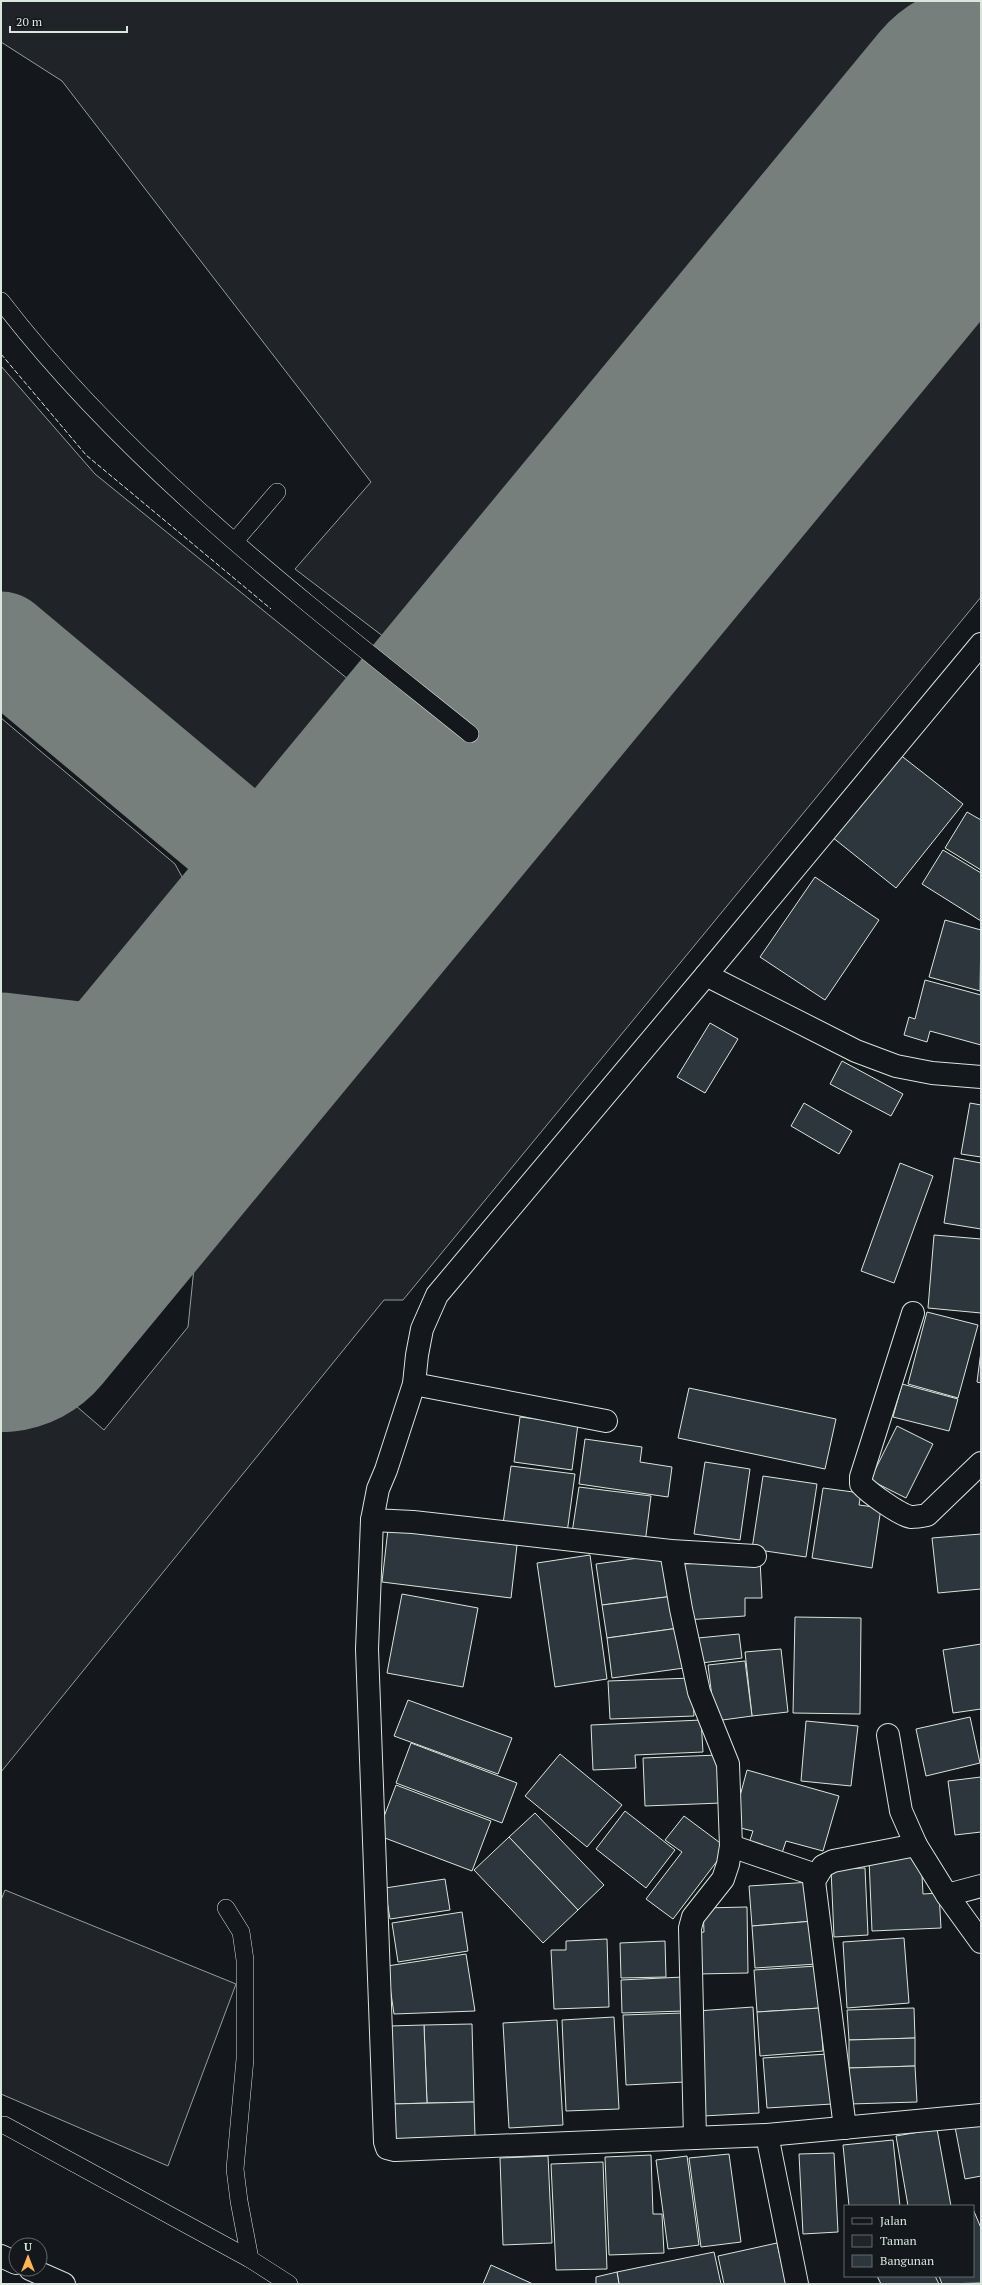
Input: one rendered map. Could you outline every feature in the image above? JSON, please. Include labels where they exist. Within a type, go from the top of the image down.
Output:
[{"type":"street","points":[[981,644],[706,975],[437,1295],[422,1329],[416,1355],[414,1384],[386,1470],[378,1489],[372,1520],[367,1649],[385,2142],[387,2148],[395,2150],[767,2135],[981,2115]]},
{"type":"street","points":[[706,975],[856,1051],[896,1066],[932,1073],[981,1077]]},
{"type":"street","points":[[914,1313],[861,1477],[861,1484],[869,1493],[903,1513],[910,1516],[927,1515],[981,1463]]},
{"type":"street","points":[[414,1384],[606,1421]]},
{"type":"street","points":[[372,1520],[413,1522],[672,1551],[755,1556]]},
{"type":"street","points":[[672,1551],[681,1609],[699,1692],[728,1764],[730,1846],[723,1879],[693,1917],[690,1928],[695,2138]]},
{"type":"street","points":[[888,1735],[901,1811],[916,1845],[946,1895],[981,1942]]},
{"type":"street","points":[[845,2128],[814,1881],[816,1875],[823,1866],[833,1861],[916,1845]]},
{"type":"street","points":[[730,1846],[816,1875]]},
{"type":"street","points":[[946,1895],[981,1886]]},
{"type":"street","points":[[767,2135],[797,2284]]},
{"type":"street","points":[[48,2277],[64,2284]]},
{"type":"lane","points":[[1,301],[27,335],[127,443],[287,587],[470,734]]},
{"type":"lane","points":[[235,541],[277,492]]},
{"type":"lane","points":[[226,1908],[241,1932],[245,1960],[245,2059],[235,2169],[239,2202],[250,2259]]},
{"type":"lane","points":[[4,2126],[250,2259],[289,2284]]},
{"type":"green space","points":[[1,1],[981,1],[981,7],[454,645],[423,654],[401,650],[295,569],[371,482],[62,81],[1,42]]},
{"type":"green space","points":[[981,220],[981,597],[403,1300],[384,1300],[1,1772],[1,1400],[32,1368],[104,1430],[188,1327],[205,1160]]},
{"type":"green space","points":[[1,366],[95,474],[370,697],[376,725],[374,745],[322,808],[290,817],[257,816],[227,805],[1,615]]},
{"type":"green space","points":[[1,718],[175,864],[193,897],[199,933],[193,964],[152,1015],[44,1011],[1,1001]]},
{"type":"green space","points":[[1,1110],[7,1121],[11,1135],[12,1148],[1,1168]]},
{"type":"green space","points":[[5,1890],[236,1984],[168,2166],[1,2094],[1,1900]]},
{"type":"building","points":[[899,754],[963,804],[896,888],[832,837]]},
{"type":"building","points":[[967,812],[981,820],[981,870],[945,848]]},
{"type":"building","points":[[943,850],[981,873],[981,921],[922,884]]},
{"type":"building","points":[[815,877],[879,920],[825,1000],[760,957]]},
{"type":"building","points":[[945,920],[981,930],[980,991],[929,977]]},
{"type":"building","points":[[925,980],[981,995],[981,1045],[930,1031],[927,1042],[904,1035],[909,1017],[915,1019]]},
{"type":"building","points":[[710,1023],[738,1039],[705,1093],[677,1077]]},
{"type":"building","points":[[842,1061],[903,1094],[891,1116],[830,1084]]},
{"type":"building","points":[[804,1103],[852,1131],[839,1154],[791,1126]]},
{"type":"building","points":[[970,1103],[981,1105],[981,1157],[961,1154]]},
{"type":"building","points":[[954,1158],[981,1163],[981,1229],[944,1223]]},
{"type":"building","points":[[900,1163],[933,1176],[894,1283],[861,1271]]},
{"type":"building","points":[[934,1235],[981,1239],[981,1313],[928,1308]]},
{"type":"building","points":[[927,1312],[978,1325],[958,1398],[908,1384]]},
{"type":"building","points":[[981,1351],[981,1383],[977,1382]]},
{"type":"building","points":[[902,1384],[958,1399],[949,1431],[893,1417]]},
{"type":"building","points":[[689,1388],[836,1419],[825,1469],[678,1438]]},
{"type":"building","points":[[520,1417],[578,1424],[572,1470],[514,1462]]},
{"type":"building","points":[[897,1426],[933,1444],[906,1498],[870,1480]]},
{"type":"building","points":[[585,1439],[642,1447],[640,1462],[672,1467],[668,1497],[579,1484]]},
{"type":"building","points":[[705,1462],[750,1469],[740,1540],[694,1534]]},
{"type":"building","points":[[511,1466],[575,1474],[567,1533],[503,1524]]},
{"type":"building","points":[[763,1476],[817,1484],[806,1557],[752,1549]]},
{"type":"building","points":[[579,1487],[651,1496],[645,1543],[572,1533]]},
{"type":"building","points":[[823,1488],[861,1493],[859,1505],[881,1508],[872,1568],[812,1558]]},
{"type":"building","points":[[388,1529],[517,1545],[511,1598],[382,1582]]},
{"type":"building","points":[[981,1534],[981,1589],[938,1593],[932,1538]]},
{"type":"building","points":[[668,1554],[674,1596],[602,1605],[596,1564]]},
{"type":"building","points":[[590,1555],[607,1679],[555,1687],[537,1563]]},
{"type":"building","points":[[760,1560],[762,1598],[745,1598],[745,1616],[686,1620],[684,1564]]},
{"type":"building","points":[[402,1594],[478,1608],[463,1687],[387,1673]]},
{"type":"building","points":[[674,1596],[679,1628],[607,1638],[602,1605]]},
{"type":"building","points":[[795,1617],[861,1618],[860,1714],[793,1713]]},
{"type":"building","points":[[679,1628],[684,1668],[612,1678],[607,1638]]},
{"type":"building","points":[[739,1634],[742,1658],[701,1663],[698,1638]]},
{"type":"building","points":[[981,1644],[981,1709],[953,1713],[943,1650]]},
{"type":"building","points":[[781,1649],[788,1712],[752,1716],[745,1652]]},
{"type":"building","points":[[745,1661],[752,1716],[715,1721],[708,1665]]},
{"type":"building","points":[[692,1678],[694,1716],[610,1719],[608,1681]]},
{"type":"building","points":[[408,1700],[512,1738],[498,1774],[394,1736]]},
{"type":"building","points":[[970,1717],[980,1763],[926,1776],[916,1729]]},
{"type":"building","points":[[701,1720],[703,1752],[635,1755],[636,1768],[593,1770],[591,1725]]},
{"type":"building","points":[[806,1721],[858,1726],[851,1786],[801,1781]]},
{"type":"building","points":[[411,1743],[517,1783],[502,1823],[396,1783]]},
{"type":"building","points":[[560,1754],[622,1805],[587,1847],[525,1796]]},
{"type":"building","points":[[718,1755],[721,1803],[645,1806],[643,1758]]},
{"type":"building","points":[[747,1770],[839,1796],[823,1851],[786,1841],[782,1853],[749,1843],[753,1831],[732,1826]]},
{"type":"building","points":[[981,1777],[981,1832],[955,1835],[948,1781]]},
{"type":"building","points":[[396,1785],[491,1821],[472,1871],[377,1835]]},
{"type":"building","points":[[625,1811],[675,1850],[646,1888],[596,1849]]},
{"type":"building","points":[[535,1813],[604,1885],[578,1910],[509,1837]]},
{"type":"building","points":[[684,1816],[727,1848],[673,1919],[646,1899],[682,1852],[665,1840]]},
{"type":"building","points":[[509,1837],[578,1910],[543,1943],[474,1870]]},
{"type":"building","points":[[921,1856],[923,1894],[939,1893],[941,1928],[872,1931],[869,1859]]},
{"type":"building","points":[[865,1868],[868,1935],[834,1937],[831,1869]]},
{"type":"building","points":[[445,1879],[450,1910],[390,1919],[385,1888]]},
{"type":"building","points":[[811,1882],[814,1921],[752,1926],[749,1886]]},
{"type":"building","points":[[747,1907],[748,1973],[697,1974],[696,1933],[704,1932],[703,1908]]},
{"type":"building","points":[[462,1912],[468,1951],[398,1962],[392,1923]]},
{"type":"building","points":[[814,1921],[817,1964],[755,1968],[752,1926]]},
{"type":"building","points":[[904,1938],[909,2003],[847,2008],[843,1942]]},
{"type":"building","points":[[607,1939],[609,2007],[554,2009],[551,1950],[566,1950],[566,1941]]},
{"type":"building","points":[[665,1941],[666,1977],[621,1978],[620,1943]]},
{"type":"building","points":[[466,1954],[475,2011],[394,2014],[387,1966]]},
{"type":"building","points":[[817,1966],[820,2008],[757,2012],[754,1970]]},
{"type":"building","points":[[683,1977],[684,2011],[622,2013],[621,1980]]},
{"type":"building","points":[[753,2007],[759,2113],[703,2116],[697,2011]]},
{"type":"building","points":[[820,2008],[823,2051],[760,2056],[757,2012]]},
{"type":"building","points":[[914,2008],[915,2038],[849,2040],[847,2010]]},
{"type":"building","points":[[683,2013],[685,2082],[626,2085],[623,2015]]},
{"type":"building","points":[[614,2017],[619,2109],[566,2111],[562,2020]]},
{"type":"building","points":[[557,2020],[563,2125],[509,2128],[503,2023]]},
{"type":"building","points":[[472,2024],[474,2102],[427,2103],[424,2025]]},
{"type":"building","points":[[424,2025],[427,2103],[392,2104],[389,2026]]},
{"type":"building","points":[[915,2038],[915,2066],[849,2068],[849,2040]]},
{"type":"building","points":[[828,2054],[832,2104],[767,2108],[763,2058]]},
{"type":"building","points":[[915,2066],[917,2102],[850,2104],[849,2068]]},
{"type":"building","points":[[474,2102],[475,2136],[393,2139],[392,2104]]},
{"type":"building","points":[[981,2122],[981,2176],[965,2179],[955,2127]]},
{"type":"building","points":[[937,2129],[951,2205],[908,2205],[896,2136]]},
{"type":"building","points":[[893,2140],[900,2205],[849,2205],[843,2145]]},
{"type":"building","points":[[834,2153],[838,2232],[803,2234],[799,2154]]},
{"type":"building","points":[[729,2154],[741,2242],[701,2247],[689,2158]]},
{"type":"building","points":[[651,2155],[653,2214],[662,2214],[664,2253],[609,2255],[605,2157]]},
{"type":"building","points":[[548,2156],[552,2243],[503,2245],[500,2158]]},
{"type":"building","points":[[687,2156],[699,2245],[668,2249],[656,2160]]},
{"type":"building","points":[[603,2162],[607,2269],[556,2270],[551,2164]]},
{"type":"building","points":[[974,2211],[981,2228],[981,2283],[942,2284],[939,2277],[974,2277]]},
{"type":"building","points":[[777,2243],[786,2284],[724,2284],[718,2256]]},
{"type":"building","points":[[714,2252],[721,2284],[619,2284],[617,2272]]},
{"type":"building","points":[[491,2265],[533,2284],[483,2284]]},
{"type":"building","points":[[617,2272],[619,2284],[596,2284],[596,2277]]},
{"type":"building","points":[[878,2277],[936,2277],[939,2284],[881,2284]]},
{"type":"taxiway","points":[[1,644],[271,870]]},
{"type":"taxiway","points":[[265,981],[279,950],[282,937],[281,908],[277,888],[271,870],[304,873],[337,868],[366,859]]},
{"type":"taxiway","points":[[1,1045],[194,1068]]},
{"type":"runway","points":[[1,1301],[981,115]]},
{"type":"fence","points":[[1,354],[86,455],[271,609]]}]
